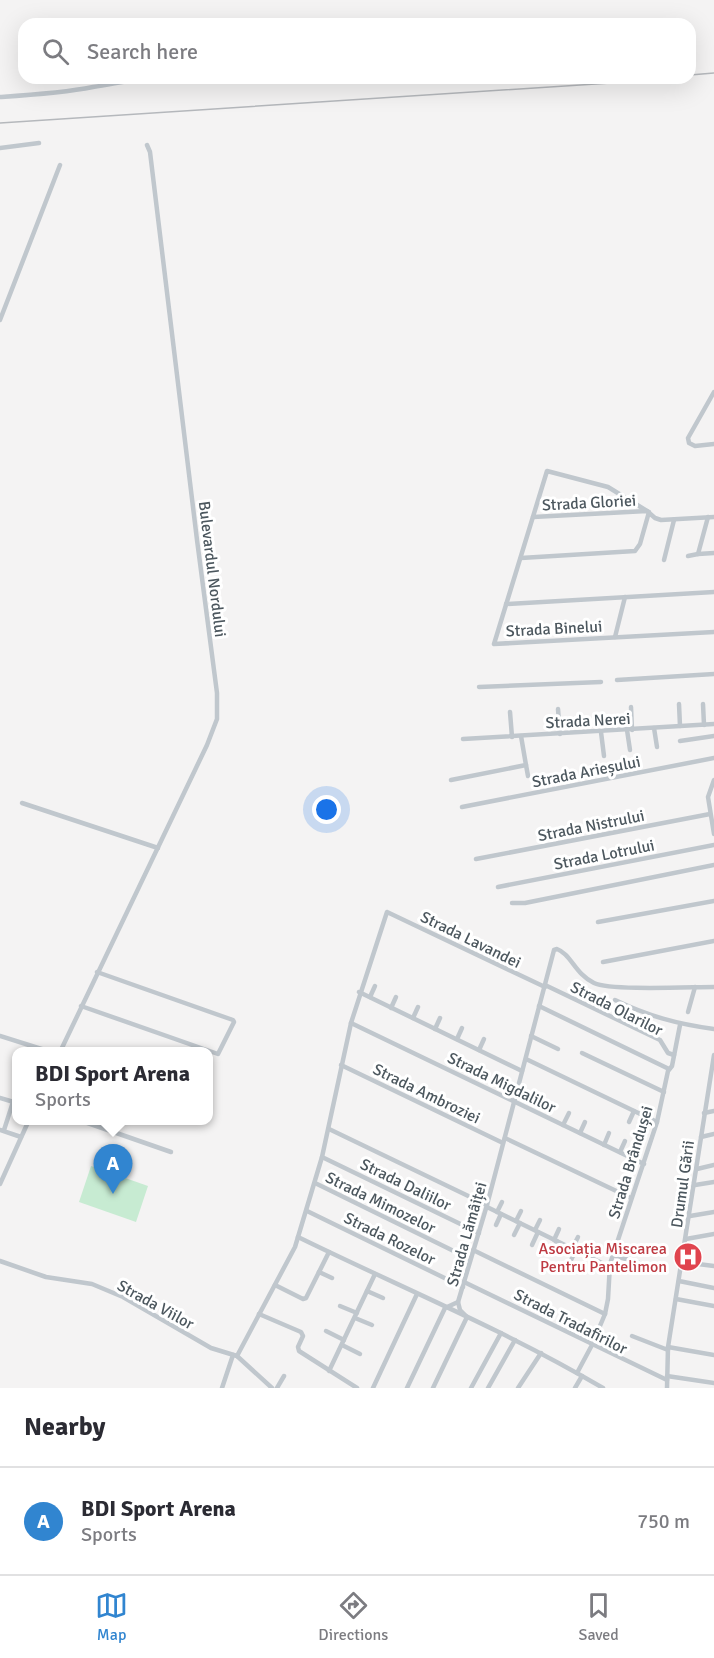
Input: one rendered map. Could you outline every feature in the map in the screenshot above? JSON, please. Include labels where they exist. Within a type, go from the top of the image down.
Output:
[{"type":"street","points":[[0,97],[92,88],[109,84]]},
{"type":"street","points":[[0,148],[39,143]]},
{"type":"street","name":"Bulevardul Nordului","points":[[62,1047],[207,745],[217,719],[219,704],[150,152],[147,145]]},
{"type":"street","points":[[0,320],[60,165]]},
{"type":"street","points":[[714,392],[688,438],[689,443],[695,446],[714,444]]},
{"type":"street","points":[[506,604],[548,471],[608,487],[648,511],[640,544],[635,550],[521,558]]},
{"type":"street","name":"Strada Gloriei","points":[[533,517],[648,511],[658,519],[714,517]]},
{"type":"street","points":[[698,554],[708,517]]},
{"type":"street","points":[[664,560],[674,520]]},
{"type":"street","points":[[688,556],[714,553]]},
{"type":"street","name":"Strada Binelui","points":[[714,592],[506,604],[494,644],[714,632]]},
{"type":"street","points":[[615,637],[625,597]]},
{"type":"street","points":[[617,680],[714,674]]},
{"type":"street","points":[[479,687],[601,682]]},
{"type":"street","points":[[678,704],[680,726]]},
{"type":"street","points":[[703,704],[704,725]]},
{"type":"street","points":[[630,750],[631,707]]},
{"type":"street","points":[[558,709],[560,734]]},
{"type":"street","points":[[510,712],[512,737]]},
{"type":"street","name":"Strada Nerei","points":[[463,739],[714,724]]},
{"type":"street","points":[[654,728],[657,747]]},
{"type":"street","points":[[601,732],[604,756]]},
{"type":"street","points":[[521,736],[528,776]]},
{"type":"street","points":[[680,741],[714,736]]},
{"type":"street","name":"Strada Arieșului","points":[[462,807],[714,758]]},
{"type":"street","points":[[452,780],[526,765]]},
{"type":"street","points":[[714,780],[708,794],[714,834]]},
{"type":"street","points":[[22,803],[158,848]]},
{"type":"street","name":"Strada Nistrului","points":[[476,859],[710,814]]},
{"type":"street","name":"Strada Lotrului","points":[[498,887],[714,845]]},
{"type":"street","points":[[512,903],[525,903],[714,865]]},
{"type":"street","points":[[598,922],[714,901]]},
{"type":"street","name":"Strada Lavandei","points":[[359,992],[387,912],[545,986]]},
{"type":"street","points":[[603,962],[714,941]]},
{"type":"street","name":"Strada Lămâiței","points":[[467,1317],[460,1310],[458,1302],[487,1206],[556,949],[563,951],[581,976],[602,986],[695,987]]},
{"type":"street","points":[[97,972],[233,1020],[218,1054],[213,1052]]},
{"type":"street","points":[[370,997],[375,986]]},
{"type":"street","name":"Strada Olarilor","points":[[545,986],[656,1038],[663,1043],[669,1054],[674,1055]]},
{"type":"street","points":[[688,1012],[695,987],[714,987]]},
{"type":"street","points":[[222,1388],[235,1356],[291,1258],[322,1157],[359,992],[522,1071]]},
{"type":"street","points":[[391,1008],[396,997]]},
{"type":"street","points":[[615,1000],[639,1012],[680,1024],[714,1029]]},
{"type":"street","points":[[81,1006],[198,1047]]},
{"type":"street","points":[[539,1006],[669,1069]]},
{"type":"street","points":[[413,1018],[418,1007]]},
{"type":"street","points":[[435,1029],[440,1018]]},
{"type":"street","name":"Strada Migdalilor","points":[[351,1023],[644,1164]]},
{"type":"street","name":"Strada Brândușei","points":[[575,1388],[605,1314],[613,1255],[657,1122],[669,1069],[672,1066],[680,1024]]},
{"type":"street","points":[[457,1039],[462,1028]]},
{"type":"street","points":[[0,1036],[35,1047]]},
{"type":"street","points":[[531,1036],[558,1049]]},
{"type":"street","points":[[479,1050],[484,1039]]},
{"type":"street","points":[[582,1053],[663,1092]]},
{"type":"street","name":"Drumul Gării","points":[[667,1388],[668,1348],[714,1055]]},
{"type":"street","points":[[525,1059],[657,1122]]},
{"type":"street","name":"Strada Ambroziei","points":[[341,1065],[631,1198]]},
{"type":"street","points":[[3,1129],[12,1110]]},
{"type":"street","points":[[629,1122],[634,1111]]},
{"type":"street","points":[[704,1113],[714,1111]]},
{"type":"street","points":[[563,1125],[569,1113]]},
{"type":"street","points":[[580,1133],[585,1122]]},
{"type":"street","points":[[0,1184],[27,1125]]},
{"type":"street","points":[[93,1125],[171,1152]]},
{"type":"street","points":[[3,1129],[13,1127]]},
{"type":"street","points":[[3,1129],[21,1137]]},
{"type":"street","points":[[329,1129],[610,1267]]},
{"type":"street","points":[[604,1144],[609,1133]]},
{"type":"street","points":[[701,1137],[714,1134]]},
{"type":"street","points":[[620,1152],[625,1142]]},
{"type":"street","name":"Strada Daliilor","points":[[322,1157],[479,1233]]},
{"type":"street","points":[[697,1169],[714,1166]]},
{"type":"street","points":[[694,1185],[714,1182]]},
{"type":"street","name":"Strada Mimozelor","points":[[315,1183],[470,1258]]},
{"type":"street","points":[[496,1225],[502,1202]]},
{"type":"street","points":[[514,1235],[521,1210]]},
{"type":"street","name":"Strada Rozelor","points":[[307,1211],[463,1284]]},
{"type":"street","points":[[690,1216],[714,1212]]},
{"type":"street","points":[[532,1245],[540,1220]]},
{"type":"street","points":[[551,1254],[559,1229]]},
{"type":"street","points":[[686,1239],[714,1234]]},
{"type":"street","points":[[298,1237],[501,1333],[603,1388]]},
{"type":"street","points":[[570,1262],[578,1237]]},
{"type":"street","points":[[591,1258],[597,1246]]},
{"type":"street","points":[[473,1251],[605,1314]]},
{"type":"street","points":[[275,1286],[306,1299],[328,1252]]},
{"type":"street","points":[[613,1255],[642,1264]]},
{"type":"street","name":"Strada Viilor","points":[[0,1261],[46,1278],[92,1284],[123,1297],[202,1343],[235,1356],[272,1388]]},
{"type":"street","points":[[682,1262],[714,1266]]},
{"type":"street","points":[[319,1272],[332,1278]]},
{"type":"street","points":[[329,1371],[375,1274]]},
{"type":"street","points":[[679,1281],[714,1288]]},
{"type":"street","name":"Strada Tradafirilor","points":[[463,1284],[667,1378],[714,1383]]},
{"type":"street","points":[[367,1291],[383,1298]]},
{"type":"street","points":[[373,1388],[417,1294]]},
{"type":"street","points":[[676,1299],[714,1306]]},
{"type":"street","points":[[408,1388],[446,1308],[458,1302]]},
{"type":"street","points":[[340,1306],[372,1325]]},
{"type":"street","points":[[259,1314],[301,1332],[303,1336],[298,1347],[299,1351],[357,1388]]},
{"type":"street","points":[[432,1388],[467,1317]]},
{"type":"street","points":[[326,1331],[360,1354]]},
{"type":"street","points":[[471,1388],[501,1333]]},
{"type":"street","points":[[632,1336],[668,1348],[714,1355]]},
{"type":"street","points":[[488,1388],[515,1340]]},
{"type":"street","points":[[518,1388],[541,1353]]},
{"type":"street","points":[[277,1388],[284,1377]]},
{"type":"street","points":[[344,1388],[348,1383]]},
{"type":"green space","points":[[91,1166],[148,1186],[136,1222],[79,1202]]},
{"type":"railway","points":[[696,74],[714,73]]},
{"type":"railway","points":[[0,123],[595,84]]},
{"type":"place","name":"BDI Sport Arena","points":[[113,1194]]},
{"type":"place","name":"Asociația Miscarea Pentru Pantelimon","points":[[688,1257]]}]
